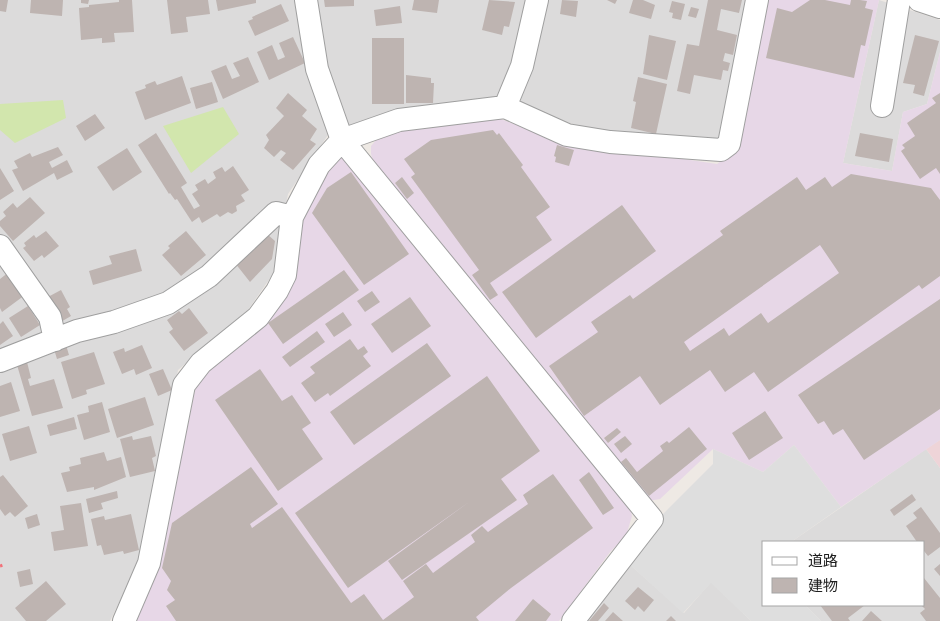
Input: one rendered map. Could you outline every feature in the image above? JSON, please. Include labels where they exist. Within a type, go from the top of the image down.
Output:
[{"type":"street","points":[[306,0],[317,69],[342,140],[652,519],[572,621]]},
{"type":"street","points":[[505,107],[522,66],[536,0]]},
{"type":"street","points":[[124,621],[149,563],[184,385],[201,363],[258,317],[277,292],[285,275],[292,217],[319,165],[342,140],[399,120],[505,107],[567,135],[610,142],[721,150],[729,144],[756,0]]},
{"type":"street","points":[[882,106],[899,0]]},
{"type":"street","points":[[919,0],[940,7]]},
{"type":"street","points":[[0,361],[77,331],[114,322],[168,303],[208,276],[276,213],[292,217]]},
{"type":"street","points":[[0,246],[50,317],[55,340]]},
{"type":"shaded area","points":[[0,0],[749,0],[723,142],[607,134],[522,109],[507,91],[489,101],[403,112],[328,135],[288,194],[273,274],[248,310],[178,370],[143,554],[110,621],[0,621]]},
{"type":"shaded area","points":[[761,0],[879,0],[843,163],[892,171],[903,112],[927,104],[940,52],[940,440],[841,507],[794,445],[763,472],[713,449],[660,499],[648,501],[374,164],[371,146],[377,139],[387,133],[490,115],[557,140],[717,164],[732,153]]},
{"type":"shaded area","points":[[879,0],[940,20],[940,52],[927,104],[903,112],[892,171],[843,163]]},
{"type":"shaded area","points":[[345,157],[630,507],[632,516],[626,536],[610,552],[559,621],[136,621],[157,573],[197,381],[254,330],[302,216],[334,159]]},
{"type":"shaded area","points":[[940,440],[940,468],[926,449]]},
{"type":"shaded area","points":[[794,445],[841,507],[792,541],[762,541],[762,606],[806,606],[821,621],[751,621],[711,583],[683,613],[627,562],[664,513],[713,464],[713,449],[763,472]]},
{"type":"shaded area","points":[[926,449],[940,468],[940,621],[821,621],[806,606],[925,606],[925,541],[792,541]]},
{"type":"shaded area","points":[[627,562],[684,613],[711,582],[751,621],[582,621]]},
{"type":"green space","points":[[63,100],[66,118],[15,143],[0,130],[0,104]]},
{"type":"green space","points":[[223,107],[239,134],[191,173],[163,126]]},
{"type":"building","points":[[0,0],[8,0],[6,12],[0,11]]},
{"type":"building","points":[[31,0],[63,0],[62,16],[30,13]]},
{"type":"building","points":[[81,0],[89,0],[88,4],[81,3]]},
{"type":"building","points":[[119,0],[132,0],[134,32],[114,33],[115,42],[102,43],[102,38],[81,40],[79,8],[119,2]]},
{"type":"building","points":[[167,0],[208,0],[210,14],[186,17],[188,32],[171,34]]},
{"type":"building","points":[[216,0],[256,0],[256,3],[218,11]]},
{"type":"building","points":[[324,0],[354,0],[354,6],[325,7]]},
{"type":"building","points":[[414,0],[439,0],[437,13],[412,10]]},
{"type":"building","points":[[489,0],[515,2],[509,27],[504,26],[502,35],[482,30]]},
{"type":"building","points":[[562,0],[578,1],[576,17],[560,14]]},
{"type":"building","points":[[607,0],[617,0],[615,4]]},
{"type":"building","points":[[633,0],[643,0],[655,5],[651,19],[629,13]]},
{"type":"building","points":[[708,0],[742,0],[739,13],[721,9],[717,30],[737,35],[733,55],[725,53],[723,61],[730,63],[728,71],[723,70],[721,80],[694,75],[690,94],[677,91],[687,44],[699,46]]},
{"type":"building","points":[[810,0],[825,0],[850,5],[851,0],[867,1],[865,8],[873,10],[865,46],[861,45],[854,78],[766,58],[777,8],[792,12]]},
{"type":"building","points":[[672,1],[685,4],[681,20],[672,18],[673,13],[669,12]]},
{"type":"building","points":[[281,4],[289,21],[255,36],[248,21],[253,19],[252,17]]},
{"type":"building","points":[[400,6],[402,23],[376,26],[374,10]]},
{"type":"building","points":[[691,7],[699,9],[696,18],[688,16]]},
{"type":"building","points":[[649,35],[676,41],[667,80],[643,74]]},
{"type":"building","points":[[915,35],[939,41],[924,96],[913,93],[915,85],[903,83]]},
{"type":"building","points":[[293,37],[305,63],[269,80],[257,52],[272,45],[278,60],[285,57],[279,43]]},
{"type":"building","points":[[372,38],[404,38],[404,104],[372,104]]},
{"type":"building","points":[[248,57],[259,82],[223,99],[211,71],[226,65],[232,79],[240,76],[233,63]]},
{"type":"building","points":[[406,75],[431,78],[431,83],[434,83],[433,103],[406,103]]},
{"type":"building","points":[[182,76],[191,103],[145,120],[135,92],[146,88],[145,85],[155,81],[157,85]]},
{"type":"building","points":[[638,77],[667,84],[656,134],[631,128],[636,102],[633,101]]},
{"type":"building","points":[[212,82],[218,102],[196,109],[190,88]]},
{"type":"building","points":[[288,93],[307,110],[302,116],[317,129],[310,140],[316,144],[293,170],[280,160],[286,153],[281,150],[274,157],[264,148],[269,140],[266,135],[284,116],[276,108]]},
{"type":"building","points":[[940,93],[940,174],[936,168],[920,179],[901,151],[905,148],[902,145],[915,136],[907,123],[936,103],[932,98]]},
{"type":"building","points":[[95,114],[105,128],[85,141],[76,126]]},
{"type":"building","points":[[493,130],[497,135],[499,133],[523,165],[521,167],[550,207],[536,217],[552,240],[490,283],[498,295],[490,300],[472,275],[479,270],[411,177],[415,174],[404,159],[431,140]]},
{"type":"building","points":[[156,133],[187,183],[181,187],[194,209],[200,206],[192,194],[198,190],[195,185],[205,179],[208,184],[216,178],[213,172],[222,167],[225,172],[233,166],[249,190],[241,195],[245,201],[236,206],[237,211],[232,214],[228,212],[220,217],[217,214],[202,223],[199,217],[192,222],[177,199],[175,200],[169,194],[138,145]]},
{"type":"building","points":[[860,133],[893,139],[889,162],[855,156]]},
{"type":"building","points":[[557,145],[574,150],[569,166],[555,162],[556,157],[554,156]]},
{"type":"building","points":[[58,147],[63,155],[49,162],[52,168],[67,160],[73,172],[57,180],[54,173],[23,191],[12,170],[18,168],[14,161],[30,153],[32,157]]},
{"type":"building","points":[[127,148],[142,172],[113,191],[97,167]]},
{"type":"building","points":[[0,168],[14,191],[0,200]]},
{"type":"building","points":[[351,172],[409,254],[364,285],[312,213],[327,188]]},
{"type":"building","points":[[851,174],[931,188],[940,200],[940,276],[922,289],[919,285],[768,392],[754,372],[725,392],[710,370],[660,405],[640,376],[584,416],[549,366],[598,332],[591,322],[630,295],[633,299],[723,235],[720,231],[797,177],[806,190],[825,177],[832,187]],"holes":[[[820,245],[839,273],[768,323],[761,313],[729,336],[724,328],[690,351],[684,342]]]},
{"type":"building","points":[[402,177],[414,193],[407,199],[395,183]]},
{"type":"building","points":[[30,197],[45,213],[13,241],[0,226],[0,221],[6,216],[3,212],[13,203],[17,208]]},
{"type":"building","points":[[622,205],[656,251],[536,338],[502,292]]},
{"type":"building","points":[[46,231],[59,246],[44,258],[42,255],[34,261],[23,248],[26,246],[24,243],[34,235],[36,238]]},
{"type":"building","points":[[186,231],[206,255],[181,276],[162,255],[170,248],[168,246]]},
{"type":"building","points":[[267,234],[275,241],[272,259],[250,282],[235,263]]},
{"type":"building","points":[[136,249],[142,271],[93,285],[89,271],[112,264],[109,256]]},
{"type":"building","points":[[344,270],[359,290],[283,344],[268,323]]},
{"type":"building","points":[[9,272],[25,295],[2,312],[0,308],[0,279]]},
{"type":"building","points":[[61,290],[70,307],[67,309],[71,316],[59,323],[46,298]]},
{"type":"building","points":[[372,291],[380,302],[365,312],[357,301]]},
{"type":"building","points":[[410,297],[431,326],[392,353],[371,324]]},
{"type":"building","points":[[940,299],[940,409],[864,460],[843,429],[833,435],[824,421],[818,424],[798,395]]},
{"type":"building","points":[[28,306],[40,325],[21,337],[9,318]]},
{"type":"building","points":[[189,308],[208,333],[184,351],[169,332],[173,329],[167,320],[179,311],[182,314]]},
{"type":"building","points":[[343,312],[352,325],[334,337],[325,324]]},
{"type":"building","points":[[3,321],[13,336],[0,345],[0,324]]},
{"type":"building","points":[[317,331],[325,342],[290,367],[282,357]]},
{"type":"building","points":[[350,339],[358,350],[364,346],[368,352],[363,356],[371,366],[330,396],[328,393],[315,402],[301,383],[315,373],[310,367]]},
{"type":"building","points":[[427,343],[451,376],[354,445],[330,412]]},
{"type":"building","points":[[66,345],[69,355],[57,359],[54,349]]},
{"type":"building","points":[[142,345],[152,368],[136,375],[134,369],[122,374],[113,352],[124,348],[125,352]]},
{"type":"building","points":[[94,352],[105,384],[86,390],[87,394],[72,399],[61,362]]},
{"type":"building","points":[[27,362],[31,378],[28,379],[30,386],[54,379],[63,408],[32,416],[17,365]]},
{"type":"building","points":[[163,369],[172,390],[158,396],[149,374]]},
{"type":"building","points":[[260,369],[282,401],[292,395],[311,423],[302,429],[323,459],[278,491],[215,400]]},
{"type":"building","points":[[487,376],[540,451],[501,479],[517,500],[402,580],[388,561],[469,502],[348,588],[295,513]]},
{"type":"building","points":[[11,382],[20,411],[0,417],[0,386]]},
{"type":"building","points":[[145,397],[154,425],[117,438],[108,409]]},
{"type":"building","points":[[102,402],[110,432],[84,440],[77,415],[89,412],[88,406]]},
{"type":"building","points":[[765,411],[783,438],[749,460],[732,433]]},
{"type":"building","points":[[74,417],[77,429],[50,436],[47,425]]},
{"type":"building","points":[[29,426],[37,453],[10,461],[2,434]]},
{"type":"building","points":[[689,427],[707,449],[649,496],[621,462],[626,458],[637,472],[663,451],[660,446],[667,441],[669,443]]},
{"type":"building","points":[[617,428],[621,432],[608,443],[604,438]]},
{"type":"building","points":[[132,436],[133,440],[151,436],[156,456],[152,458],[155,471],[130,477],[120,439]]},
{"type":"building","points":[[625,436],[632,444],[621,453],[614,444]]},
{"type":"building","points":[[104,452],[107,461],[121,457],[126,477],[94,490],[94,487],[67,492],[61,473],[70,471],[69,467],[81,464],[80,458]]},
{"type":"building","points":[[251,467],[278,504],[250,524],[252,528],[282,507],[351,603],[364,594],[383,620],[414,597],[403,581],[426,564],[433,573],[475,542],[471,535],[482,526],[488,532],[528,504],[523,495],[553,474],[593,528],[511,588],[476,617],[479,621],[176,621],[166,606],[175,600],[167,590],[171,581],[162,568],[172,523]]},
{"type":"building","points":[[589,472],[614,508],[603,515],[579,480]]},
{"type":"building","points":[[3,475],[28,506],[15,517],[10,512],[5,516],[0,509],[0,477]]},
{"type":"building","points":[[117,491],[118,498],[101,503],[103,509],[89,513],[86,499]]},
{"type":"building","points":[[912,494],[916,500],[894,516],[890,510]]},
{"type":"building","points":[[81,503],[88,546],[54,551],[51,532],[64,530],[60,506]]},
{"type":"building","points":[[921,507],[940,533],[940,547],[928,556],[925,552],[925,541],[916,541],[906,526],[917,518],[913,513]]},
{"type":"building","points":[[37,514],[40,525],[28,529],[25,518]]},
{"type":"building","points":[[131,514],[139,550],[124,554],[123,551],[104,555],[101,545],[97,546],[91,519],[104,516],[105,520]]},
{"type":"building","points":[[940,564],[940,576],[934,569]]},
{"type":"building","points":[[30,569],[33,584],[20,587],[17,572]]},
{"type":"building","points":[[925,579],[940,598],[940,621],[926,621],[920,613],[925,609],[922,606],[925,606]]},
{"type":"building","points":[[46,581],[66,604],[46,621],[26,621],[15,608]]},
{"type":"building","points":[[638,587],[654,600],[644,612],[638,606],[635,610],[625,601]]},
{"type":"building","points":[[533,599],[551,614],[546,621],[515,621]]},
{"type":"building","points":[[604,603],[609,608],[598,621],[589,621]]},
{"type":"building","points":[[821,606],[864,606],[848,618],[850,621],[832,621]]},
{"type":"building","points":[[871,611],[882,621],[862,621]]},
{"type":"building","points":[[613,612],[623,621],[605,621]]},
{"type":"building","points":[[671,616],[676,621],[666,621]]}]
